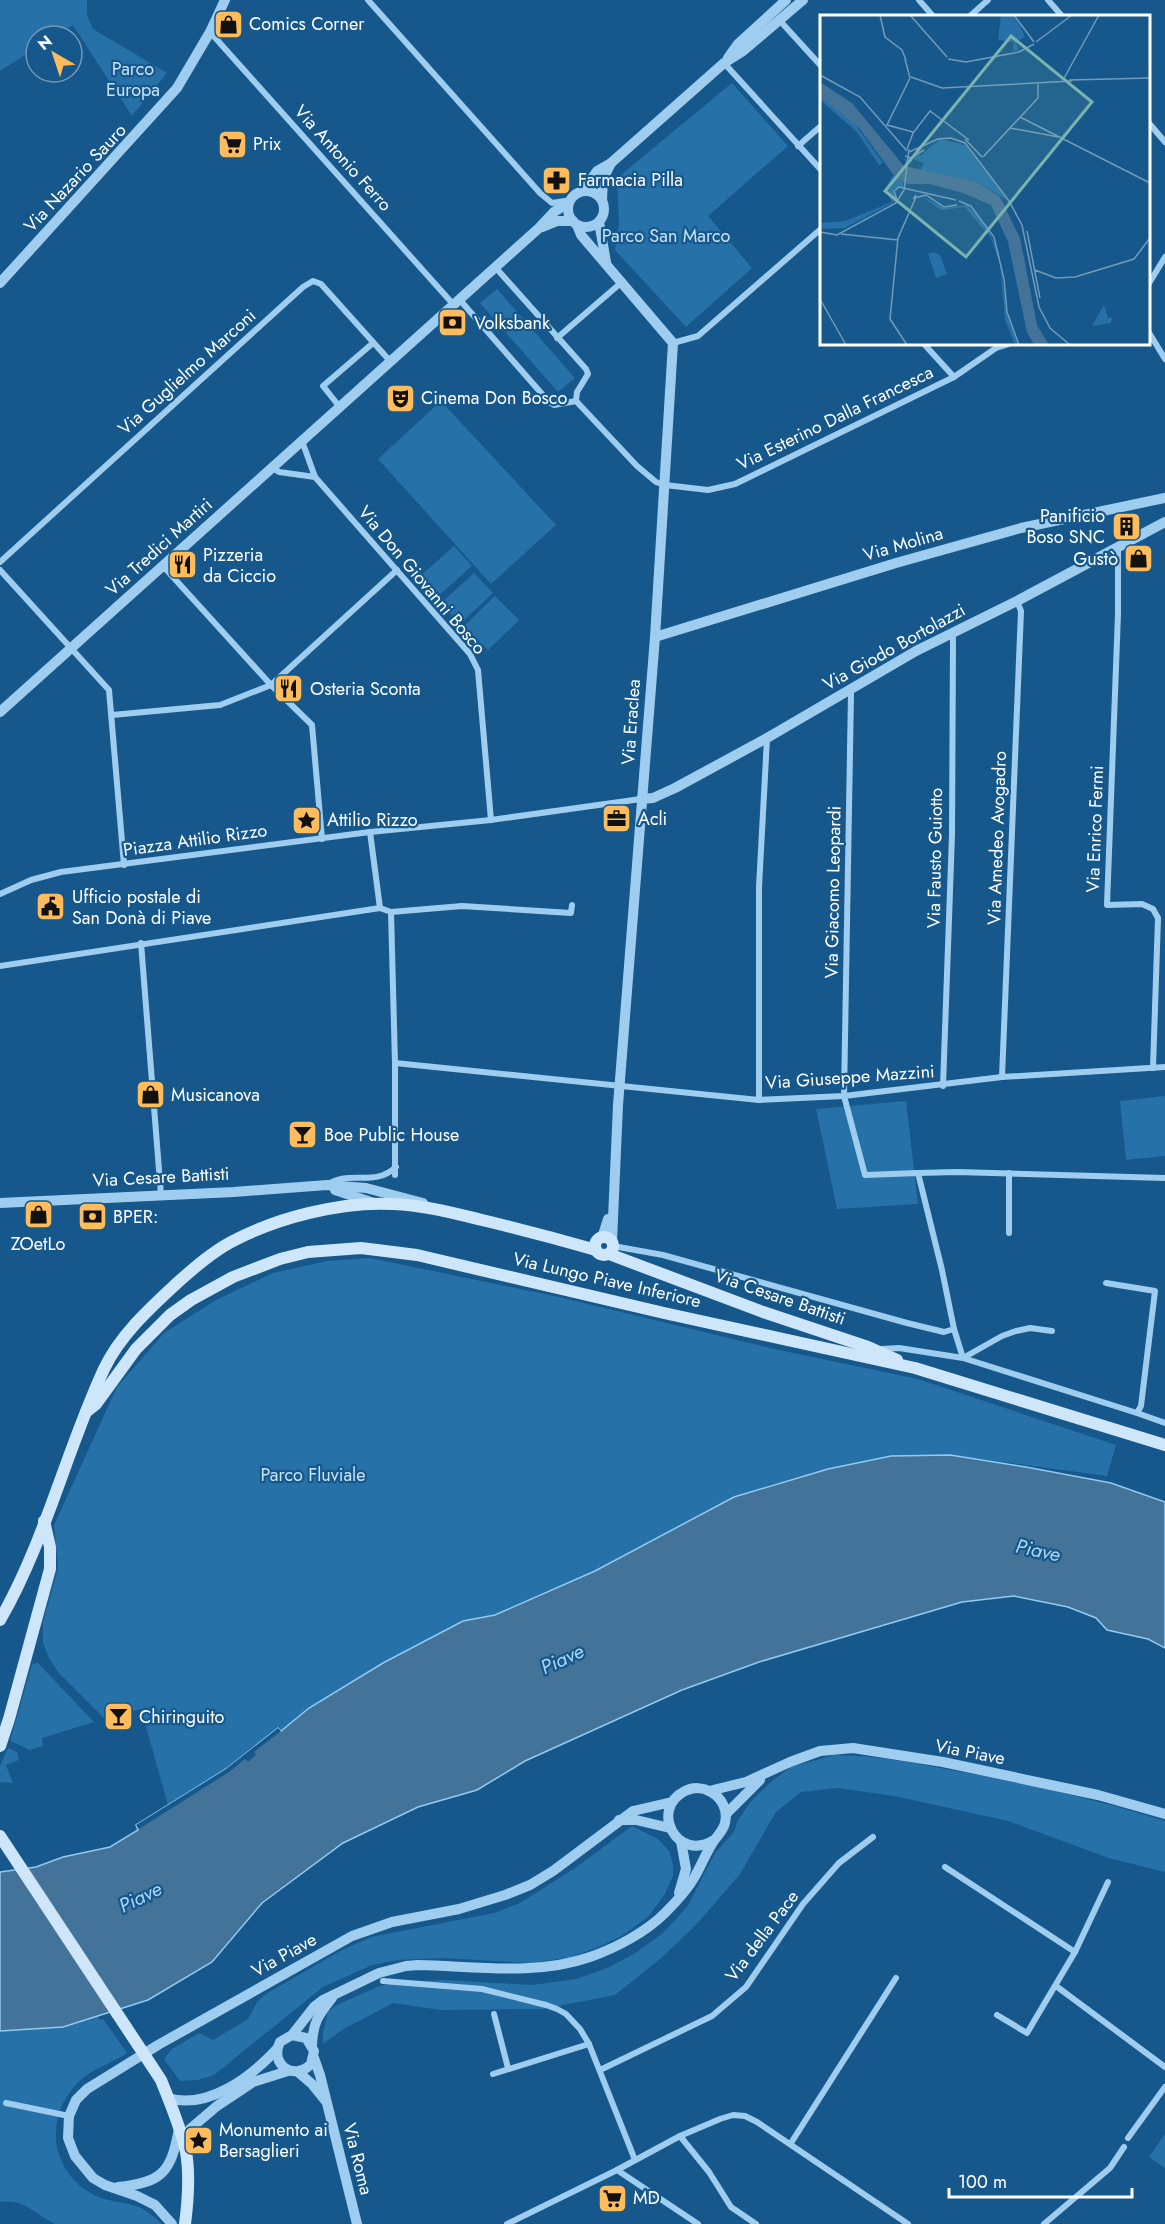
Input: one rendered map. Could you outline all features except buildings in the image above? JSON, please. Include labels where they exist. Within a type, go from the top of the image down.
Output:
[{"type":"main road","name":"Via Lungo Piave Inferiore","points":[[0,1620],[19,1583],[105,1366],[129,1331],[164,1295],[216,1251],[277,1221],[336,1208],[376,1204],[440,1210]]},
{"type":"main road","name":"Via Cesare Battisti","points":[[440,1210],[546,1235],[606,1245],[632,1264],[875,1350],[915,1368]]},
{"type":"main road","name":"Via Lungo Piave Inferiore","points":[[86,1412],[96,1404],[122,1366],[143,1341],[170,1315],[191,1300],[254,1268],[308,1252],[361,1248],[417,1255],[915,1368],[1165,1445]]},
{"type":"main road","points":[[0,1746],[50,1569],[50,1546],[44,1521]]},
{"type":"main road","points":[[0,1836],[155,2070],[168,2098],[186,2153],[188,2196],[184,2224]]},
{"type":"street","name":"Via Nazario Sauro","points":[[0,283],[169,98],[190,68],[225,0]]},
{"type":"street","points":[[368,0],[540,193],[552,203],[570,200],[583,191],[597,171],[611,163],[724,63],[752,43],[802,0]]},
{"type":"street","points":[[765,18],[771,0]]},
{"type":"street","points":[[724,63],[765,18],[788,1],[802,0]]},
{"type":"street","points":[[918,0],[932,15]]},
{"type":"street","points":[[976,0],[982,6]]},
{"type":"street","points":[[971,15],[988,0]]},
{"type":"street","points":[[1048,0],[1061,15]]},
{"type":"street","points":[[752,43],[756,34],[788,1]]},
{"type":"street","points":[[782,23],[820,65]]},
{"type":"street","name":"Via Antonio Ferro","points":[[210,32],[549,402],[554,405],[576,400]]},
{"type":"street","points":[[724,63],[820,169]]},
{"type":"street","points":[[1150,123],[1165,142]]},
{"type":"street","points":[[798,146],[820,127]]},
{"type":"street","points":[[606,262],[599,222],[604,209],[603,179],[611,163]]},
{"type":"street","points":[[583,191],[592,192],[602,200]]},
{"type":"street","points":[[570,200],[568,212],[581,235],[673,343],[698,336],[820,230]]},
{"type":"street","name":"Via Tredici Martiri","points":[[0,711],[570,200]]},
{"type":"street","name":"Via Tredici Martiri","points":[[539,228],[557,221],[575,223]]},
{"type":"street","points":[[575,223],[587,227],[599,222]]},
{"type":"street","points":[[1150,283],[1165,257]]},
{"type":"street","points":[[495,266],[586,369],[588,374],[577,392],[576,400],[636,466],[656,482],[665,485]]},
{"type":"street","name":"Via Guglielmo Marconi","points":[[0,562],[303,287],[313,281],[321,284],[390,361]]},
{"type":"street","points":[[557,338],[622,282]]},
{"type":"street","points":[[1150,333],[1165,359]]},
{"type":"street","points":[[339,406],[323,386],[374,343]]},
{"type":"street","name":"Via Eraclea","points":[[606,1245],[612,1207],[641,799],[655,638],[673,343]]},
{"type":"street","points":[[925,345],[954,377]]},
{"type":"street","name":"Via Esterino Dalla Francesca","points":[[665,485],[708,490],[735,484],[954,377],[996,346]]},
{"type":"street","name":"Via Don Giovanni Bosco","points":[[302,441],[315,477],[470,654],[478,670],[491,820]]},
{"type":"street","points":[[273,468],[279,472],[315,477]]},
{"type":"street","name":"Via Molina","points":[[655,638],[896,563],[1022,528],[1165,498]]},
{"type":"street","name":"Via Giodo Bortolazzi","points":[[641,799],[664,794],[952,632],[1017,601],[1164,522]]},
{"type":"street","name":"Via Enrico Fermi","points":[[1118,547],[1118,614],[1107,905],[1142,904],[1153,909],[1158,918],[1153,1068]]},
{"type":"street","points":[[163,566],[272,685],[312,725],[321,839]]},
{"type":"street","points":[[0,570],[109,690],[124,865]]},
{"type":"street","points":[[112,714],[220,705],[272,685],[397,570]]},
{"type":"street","name":"Via Amedeo Avogadro","points":[[1002,1077],[1021,611],[1017,601]]},
{"type":"street","name":"Via Fausto Guiotto","points":[[943,1086],[952,835],[954,639],[952,632]]},
{"type":"street","name":"Via Giacomo Leopardi","points":[[849,689],[851,693],[844,1096],[865,1175],[918,1173]]},
{"type":"street","points":[[759,1100],[759,887],[767,738]]},
{"type":"street","name":"Piazza Attilio Rizzo","points":[[0,894],[31,880],[61,872],[370,832],[491,820],[641,799]]},
{"type":"street","points":[[370,832],[380,908]]},
{"type":"street","points":[[0,966],[380,908],[391,912],[462,906],[571,913],[572,905]]},
{"type":"street","points":[[391,912],[395,1175]]},
{"type":"street","points":[[141,944],[161,1196]]},
{"type":"street","name":"Via Giuseppe Mazzini","points":[[395,1062],[759,1100],[844,1096],[943,1086],[1002,1077],[1165,1067]]},
{"type":"street","name":"Via Cesare Battisti","points":[[325,1185],[337,1178],[383,1177],[396,1167]]},
{"type":"street","points":[[963,1358],[954,1329],[918,1173],[1009,1173],[1165,1178]]},
{"type":"street","points":[[1009,1173],[1009,1233]]},
{"type":"street","name":"Via Cesare Battisti","points":[[325,1185],[376,1204]]},
{"type":"street","name":"Via Cesare Battisti","points":[[0,1203],[161,1196],[325,1185],[376,1191],[417,1201],[440,1210]]},
{"type":"street","points":[[606,1245],[663,1255],[944,1332],[954,1329]]},
{"type":"street","points":[[1106,1284],[1155,1291],[1141,1406],[1137,1413]]},
{"type":"street","points":[[963,1358],[1002,1336],[1017,1331],[1030,1328],[1052,1331]]},
{"type":"street","points":[[875,1350],[899,1348],[963,1358],[1165,1423]]},
{"type":"street","name":"Via Piave","points":[[709,1791],[731,1787],[820,1751],[853,1748],[944,1762],[1098,1795],[1165,1814]]},
{"type":"street","name":"Via Piave","points":[[726,1814],[770,1772]]},
{"type":"street","points":[[168,2098],[184,2102],[210,2098],[240,2079],[277,2049],[282,2040],[292,2035],[314,2007],[323,2000],[354,1983],[379,1973],[406,1966],[545,1967],[591,1957],[620,1944],[665,1914],[693,1880],[723,1828],[726,1814],[721,1800],[709,1791],[699,1788],[688,1789],[678,1795],[672,1802],[668,1815],[670,1828],[681,1841],[686,1869],[677,1899]]},
{"type":"street","name":"Via Piave","points":[[69,2116],[76,2100],[98,2080],[352,1936],[392,1922],[467,1907],[513,1892],[553,1871],[633,1811],[672,1802]]},
{"type":"street","points":[[619,1820],[636,1820],[670,1828]]},
{"type":"street","name":"Via della Pace","points":[[600,2070],[712,2016],[746,1988],[804,1904],[839,1863],[873,1837]]},
{"type":"street","points":[[681,1841],[697,1846],[714,1840]]},
{"type":"street","points":[[945,1867],[1075,1952]]},
{"type":"street","points":[[997,2015],[1027,2033],[1075,1952],[1108,1882]]},
{"type":"street","points":[[790,2143],[896,1978]]},
{"type":"street","points":[[383,1981],[482,1989],[546,2005],[566,2014],[580,2029],[589,2044],[635,2160]]},
{"type":"street","points":[[1056,1986],[1165,2067]]},
{"type":"street","points":[[186,2153],[190,2130],[217,2106],[253,2082],[308,2067],[314,2058],[312,2045],[316,2019],[333,1996]]},
{"type":"street","points":[[494,2014],[508,2068]]},
{"type":"street","points":[[292,2035],[303,2036],[312,2045]]},
{"type":"street","points":[[493,2074],[589,2044]]},
{"type":"street","points":[[277,2049],[279,2062],[293,2071]]},
{"type":"street","name":"Via Roma","points":[[314,2058],[357,2224]]},
{"type":"street","name":"Via Roma","points":[[293,2071],[312,2084],[327,2102]]},
{"type":"street","points":[[1128,2138],[1165,2088]]},
{"type":"street","points":[[6,2103],[69,2116],[68,2138],[75,2156],[93,2178],[155,2205],[172,2224]]},
{"type":"street","points":[[507,2224],[680,2136],[733,2115],[745,2116],[757,2122],[908,2224]]},
{"type":"street","points":[[113,2187],[144,2184],[162,2173],[174,2156],[179,2129]]},
{"type":"street","points":[[680,2136],[709,2172],[731,2207],[756,2224]]},
{"type":"street","points":[[1044,2224],[1110,2168],[1124,2147]]},
{"type":"street","points":[[617,2170],[698,2224]]},
{"type":"green space","name":"Parco Europa","points":[[0,0],[87,0],[87,15],[93,29],[167,73],[132,116],[84,42],[84,24],[24,24],[24,56],[0,71]]},
{"type":"green space","name":"Parco San Marco","points":[[732,83],[788,146],[708,216],[752,268],[686,327],[615,250],[619,224],[617,178]]},
{"type":"green space","points":[[497,289],[575,378],[558,392],[480,303]]},
{"type":"green space","points":[[441,401],[556,525],[491,584],[378,459]]},
{"type":"green space","points":[[454,546],[472,566],[436,598],[418,578]]},
{"type":"green space","points":[[474,573],[493,593],[460,624],[441,603]]},
{"type":"green space","points":[[495,596],[519,620],[488,650],[464,626]]},
{"type":"green space","points":[[1165,1096],[1165,1156],[1126,1160],[1120,1101]]},
{"type":"green space","points":[[906,1101],[918,1204],[837,1209],[816,1109]]},
{"type":"green space","name":"Parco Fluviale","points":[[370,1258],[559,1297],[779,1350],[918,1379],[1116,1445],[1107,1476],[950,1455],[891,1456],[828,1469],[734,1497],[595,1571],[495,1615],[463,1621],[383,1663],[309,1708],[281,1731],[278,1728],[226,1769],[168,1805],[141,1709],[105,1719],[58,1672],[49,1658],[43,1643],[43,1622],[58,1568],[54,1525],[117,1387],[164,1333],[216,1300],[273,1273],[327,1261]]},
{"type":"green space","points":[[38,1663],[94,1722],[42,1738],[43,1746],[30,1750],[10,1741],[32,1664]]},
{"type":"green space","points":[[8,1748],[17,1752],[19,1760],[6,1765],[13,1783],[0,1782],[0,1766]]},
{"type":"green space","points":[[835,1755],[898,1760],[1013,1782],[1089,1799],[1165,1821],[1165,1872],[1109,1858],[1008,1821],[894,1796],[838,1788],[801,1792],[776,1812],[740,1874],[696,1925],[660,1959],[615,1995],[543,2009],[441,2010],[393,2003],[342,2030],[323,2044],[328,2012],[335,2006],[379,1986],[400,1982],[443,1980],[532,1985],[576,1979],[607,1968],[634,1954],[663,1933],[687,1907],[715,1853],[734,1832],[738,1820],[752,1800],[791,1767]]},
{"type":"green space","points":[[632,1826],[658,1839],[670,1852],[673,1876],[665,1894],[648,1917],[623,1935],[599,1947],[571,1957],[530,1963],[443,1958],[398,1960],[372,1965],[323,1987],[214,2075],[198,2080],[180,2081],[164,2059],[172,2049],[199,2033],[213,2040],[248,2019],[257,2002],[266,1994],[340,1951],[371,1937],[494,1913],[520,1903],[575,1868]]},
{"type":"green space","points":[[94,2011],[100,2020],[103,2019],[127,2053],[88,2074],[70,2092],[61,2107],[57,2124],[56,2141],[60,2157],[68,2172],[80,2185],[96,2196],[140,2207],[162,2224],[55,2224],[23,2205],[0,2202],[0,2021]]},
{"type":"green space","points":[[1165,2134],[1165,2168],[1149,2157]]},
{"type":"water","name":"Piave","points":[[950,1455],[1111,1483],[1165,1502],[1165,1648],[1148,1639],[1107,1630],[1096,1618],[1068,1607],[1014,1596],[962,1602],[759,1662],[682,1690],[525,1761],[477,1790],[418,1807],[343,1843],[262,1903],[212,1962],[148,2000],[63,2027],[0,2031],[0,1872],[36,1867],[63,1857],[110,1847],[138,1830],[136,1825],[226,1769],[278,1728],[281,1731],[309,1708],[383,1663],[463,1621],[495,1615],[595,1571],[734,1497],[828,1469],[891,1456]]},
{"type":"pier","points":[[278,1728],[281,1731],[254,1752],[256,1755],[248,1762],[245,1759],[229,1772],[139,1829],[136,1825],[226,1769]]},
{"type":"place","name":"Comics Corner","points":[[228,24]]},
{"type":"place","name":"Prix","points":[[232,144]]},
{"type":"place","name":"Farmacia Pilla","points":[[557,180]]},
{"type":"place","name":"Volksbank","points":[[453,323]]},
{"type":"place","name":"Cinema Don Bosco","points":[[400,398]]},
{"type":"place","name":"Panificio Boso SNC","points":[[1126,526]]},
{"type":"place","name":"Gustò","points":[[1139,559]]},
{"type":"place","name":"Pizzeria da Ciccio","points":[[182,565]]},
{"type":"place","name":"Osteria Sconta","points":[[289,689]]},
{"type":"place","name":"Acli","points":[[617,819]]},
{"type":"place","name":"Attilio Rizzo","points":[[306,820]]},
{"type":"place","name":"Ufficio postale di San Donà di Piave","points":[[51,907]]},
{"type":"place","name":"Musicanova","points":[[150,1095]]},
{"type":"place","name":"Boe Public House","points":[[303,1135]]},
{"type":"place","name":"ZOetLo","points":[[38,1215]]},
{"type":"place","name":"BPER:","points":[[92,1217]]},
{"type":"place","name":"Chiringuito","points":[[118,1717]]},
{"type":"place","name":"Monumento ai Bersaglieri","points":[[198,2140]]},
{"type":"place","name":"MD","points":[[612,2198]]}]
